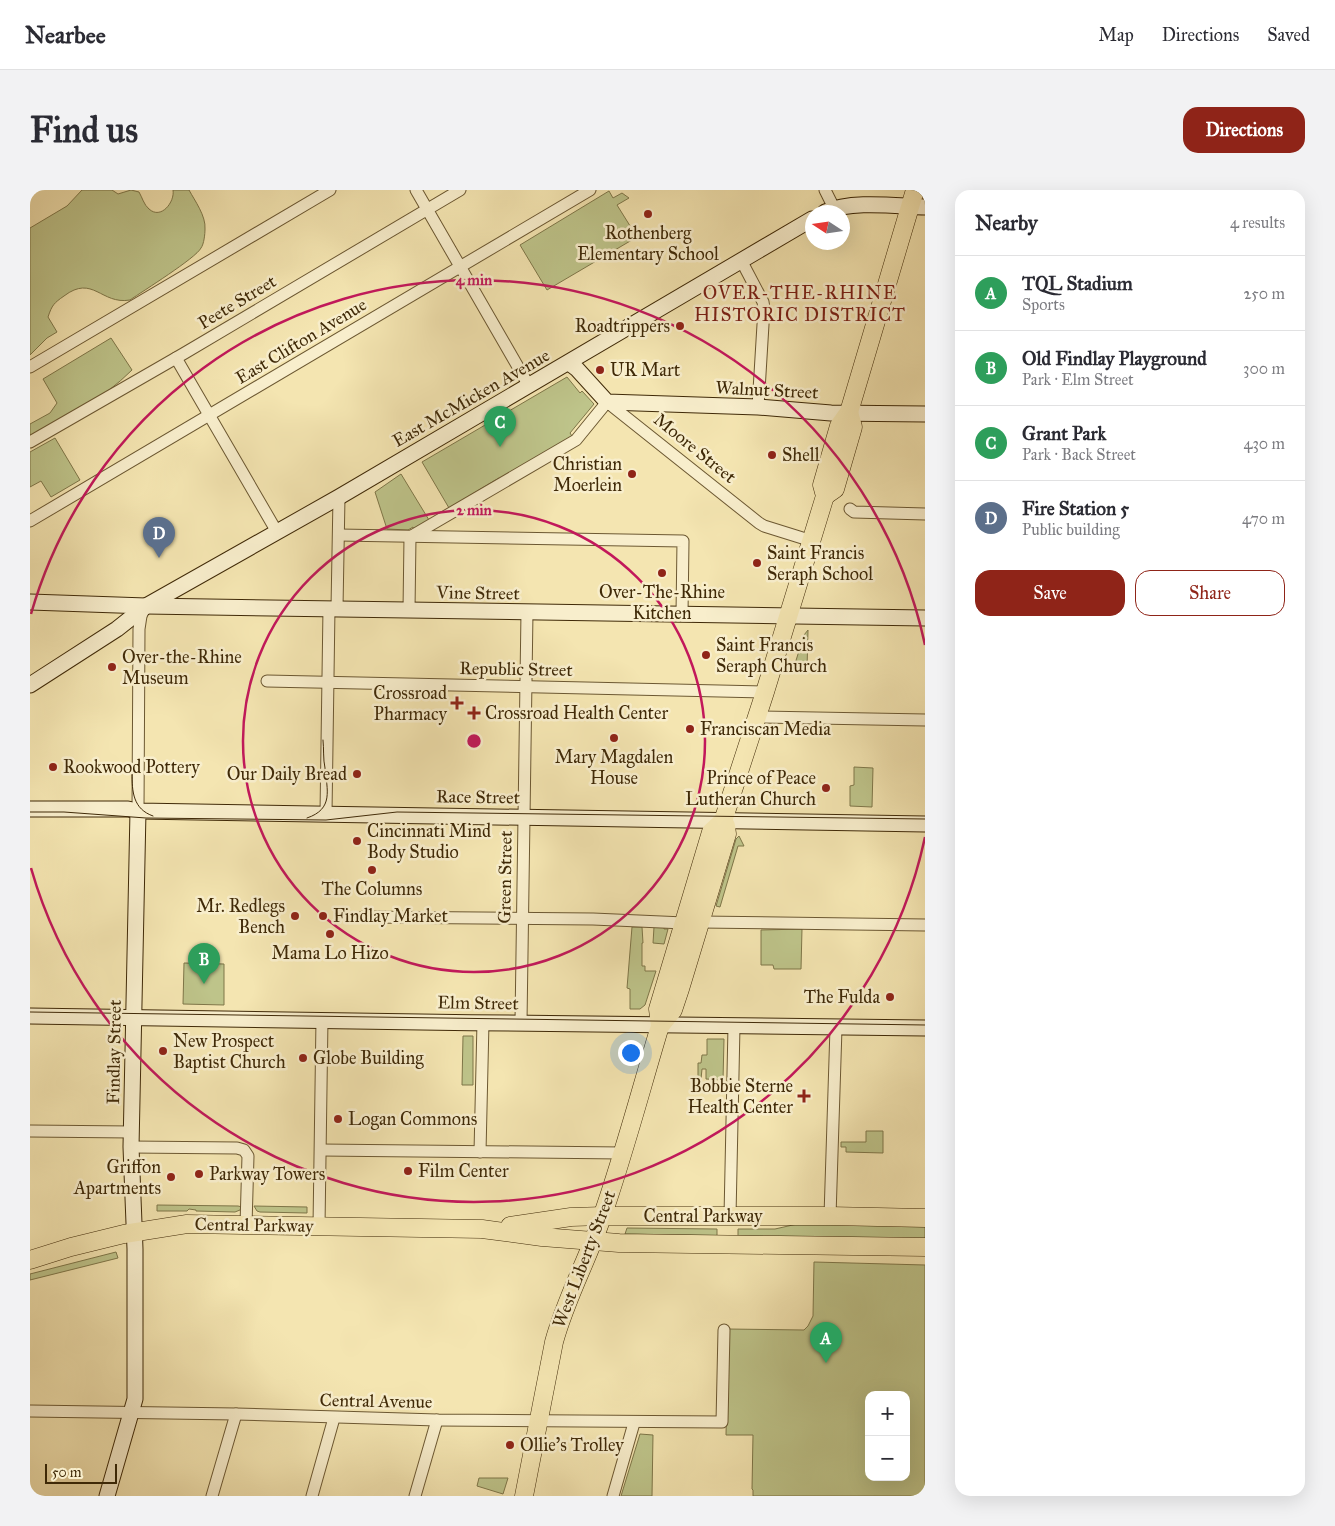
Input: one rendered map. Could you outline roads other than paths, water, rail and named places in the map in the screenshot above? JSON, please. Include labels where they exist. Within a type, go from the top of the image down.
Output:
[{"type":"main road","name":"West Liberty Street","points":[[524,1496],[540,1422],[554,1342],[560,1321],[603,1216],[660,1026],[658,1009],[692,923],[711,832],[723,821],[757,717],[825,496],[822,485],[839,426],[849,412],[917,201]]},
{"type":"main road","name":"Central Parkway","points":[[482,1229],[579,1217],[603,1216],[925,1218]]},
{"type":"main road","name":"Central Parkway","points":[[30,1260],[70,1247],[134,1232],[186,1224],[482,1229],[542,1237],[593,1241],[925,1247]]},
{"type":"street","points":[[30,367],[330,190]]},
{"type":"street","points":[[416,190],[529,386]]},
{"type":"street","name":"Peete Street","points":[[30,442],[460,190]]},
{"type":"street","name":"East Clifton Avenue","points":[[30,520],[460,268],[589,190]]},
{"type":"street","points":[[825,190],[828,205]]},
{"type":"street","points":[[850,206],[917,201]]},
{"type":"street","name":"East McMicken Avenue","points":[[30,685],[117,629],[146,606],[339,497],[805,223]]},
{"type":"street","points":[[742,262],[763,302],[764,308],[758,407]]},
{"type":"street","points":[[176,358],[277,532]]},
{"type":"street","name":"Moore Street","points":[[569,363],[577,369],[607,402],[759,523],[812,541]]},
{"type":"street","points":[[410,537],[576,440],[607,402]]},
{"type":"street","name":"Walnut Street","points":[[607,402],[925,414]]},
{"type":"street","points":[[326,813],[328,682],[339,535],[339,497]]},
{"type":"street","points":[[850,509],[854,512],[925,514]]},
{"type":"street","points":[[339,535],[683,541],[682,614]]},
{"type":"street","points":[[409,610],[410,537]]},
{"type":"street","points":[[198,577],[202,606]]},
{"type":"street","name":"Vine Street","points":[[30,602],[146,606],[925,618]]},
{"type":"street","name":"Findlay Street","points":[[107,1496],[135,1399],[134,1232],[131,1132],[138,811],[139,629],[141,616],[146,606]]},
{"type":"street","name":"Green Street","points":[[521,1022],[527,612]]},
{"type":"street","name":"Republic Street","points":[[267,681],[765,692]]},
{"type":"street","points":[[757,717],[925,720]]},
{"type":"street","name":"Race Street","points":[[30,808],[925,824]]},
{"type":"street","points":[[363,918],[925,925]]},
{"type":"street","name":"Elm Street","points":[[30,1016],[521,1022],[660,1026],[925,1028]]},
{"type":"street","points":[[319,1226],[322,1020]]},
{"type":"street","points":[[480,1152],[483,1022]]},
{"type":"street","points":[[730,1216],[734,1026]]},
{"type":"street","points":[[830,1216],[836,1028]]},
{"type":"street","points":[[30,1131],[131,1132]]},
{"type":"street","points":[[131,1147],[237,1148],[244,1150],[248,1156],[246,1225]]},
{"type":"street","points":[[321,1150],[622,1153]]},
{"type":"street","name":"Central Avenue","points":[[30,1411],[540,1422],[722,1422],[724,1330]]},
{"type":"street","points":[[212,1496],[236,1414]]},
{"type":"street","points":[[312,1496],[334,1418]]},
{"type":"street","points":[[415,1496],[436,1420]]},
{"type":"street","points":[[614,1496],[634,1423]]},
{"type":"tram line","points":[[307,818],[316,814],[325,804],[327,798],[323,740]]},
{"type":"tram line","points":[[132,773],[132,787],[135,799],[141,809],[153,816]]},
{"type":"tram line","points":[[30,812],[64,812],[146,818],[326,820],[397,812],[925,819]]},
{"type":"tram line","points":[[30,1012],[925,1025]]},
{"type":"place","name":"Rothenberg Elementary School","points":[[648,214]]},
{"type":"place","name":"Roadtrippers","points":[[680,326]]},
{"type":"place","name":"UR Mart","points":[[600,370]]},
{"type":"place","name":"Grant Park","points":[[500,447]]},
{"type":"place","name":"Shell","points":[[772,455]]},
{"type":"place","name":"Christian Moerlein","points":[[632,474]]},
{"type":"place","name":"Fire Station 5","points":[[159,558]]},
{"type":"place","name":"Saint Francis Seraph School","points":[[757,563]]},
{"type":"place","name":"Over-The-Rhine Kitchen","points":[[662,573]]},
{"type":"place","name":"Saint Francis Seraph Church","points":[[706,655]]},
{"type":"place","name":"Over-the-Rhine Museum","points":[[112,667]]},
{"type":"place","name":"Crossroad Pharmacy","points":[[457,703]]},
{"type":"place","name":"Crossroad Health Center","points":[[474,713]]},
{"type":"place","name":"Franciscan Media","points":[[690,729]]},
{"type":"place","name":"Mary Magdalen House","points":[[614,738]]},
{"type":"place","name":"Rookwood Pottery","points":[[53,767]]},
{"type":"place","name":"Our Daily Bread","points":[[357,774]]},
{"type":"place","name":"Prince of Peace Lutheran Church","points":[[826,788]]},
{"type":"place","name":"Cincinnati Mind Body Studio","points":[[357,841]]},
{"type":"place","name":"The Columns","points":[[372,870]]},
{"type":"place","name":"Mr. Redlegs Bench","points":[[295,916]]},
{"type":"place","name":"Findlay Market","points":[[323,916]]},
{"type":"place","name":"Mama Lo Hizo","points":[[330,934]]},
{"type":"place","name":"Old Findlay Playground","points":[[204,984]]},
{"type":"place","name":"The Fulda","points":[[890,997]]},
{"type":"place","name":"New Prospect Baptist Church","points":[[163,1051]]},
{"type":"place","name":"Globe Building","points":[[303,1058]]},
{"type":"place","name":"Bobbie Sterne Health Center","points":[[804,1096]]},
{"type":"place","name":"Logan Commons","points":[[338,1119]]},
{"type":"place","name":"Film Center","points":[[408,1171]]},
{"type":"place","name":"Parkway Towers","points":[[199,1174]]},
{"type":"place","name":"Griffon Apartments","points":[[171,1177]]},
{"type":"place","name":"TQL Stadium","points":[[826,1363]]},
{"type":"place","name":"Ollie's Trolley","points":[[510,1445]]},
{"type":"district","name":"OVER-THE-RHINE HISTORIC DISTRICT","points":[[800,303]]}]
